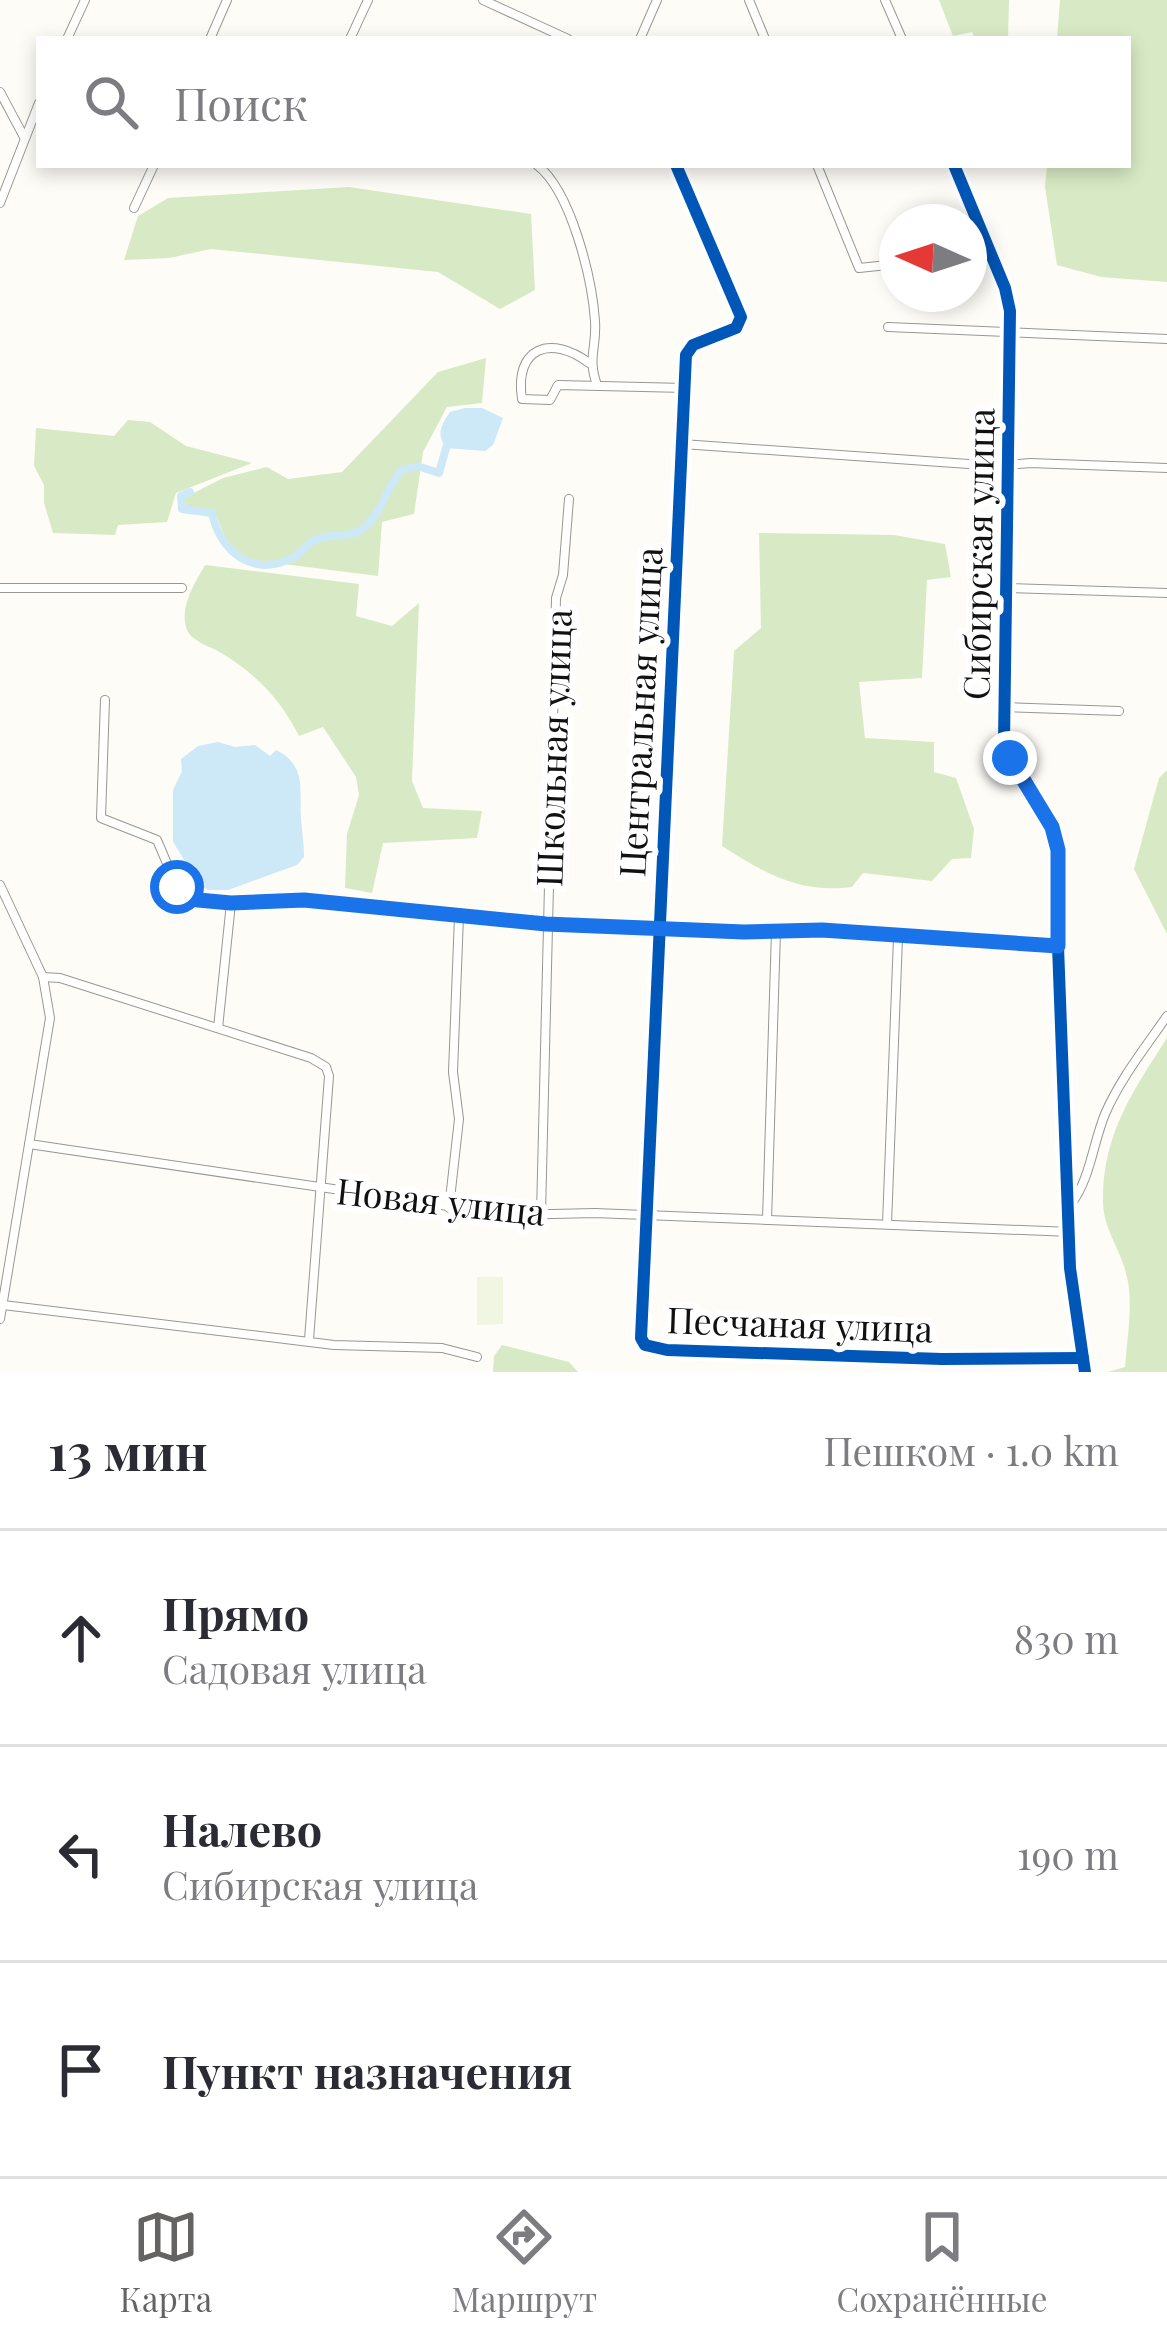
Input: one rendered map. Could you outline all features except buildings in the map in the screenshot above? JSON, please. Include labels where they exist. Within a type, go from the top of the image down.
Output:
[{"type":"street","points":[[69,36],[85,0]]},
{"type":"street","points":[[211,36],[227,0]]},
{"type":"street","points":[[351,36],[368,0]]},
{"type":"street","points":[[483,0],[561,36]]},
{"type":"street","points":[[641,36],[657,0]]},
{"type":"street","points":[[749,0],[764,36]]},
{"type":"street","points":[[886,0],[901,36]]},
{"type":"street","points":[[0,92],[25,138]]},
{"type":"street","points":[[0,203],[36,110]]},
{"type":"street","points":[[134,208],[153,168]]},
{"type":"street","points":[[542,168],[566,202],[583,264],[596,324],[589,363],[597,385]]},
{"type":"street","name":"Центральная улица","points":[[649,1216],[688,350],[736,328],[741,317],[677,168]]},
{"type":"street","points":[[819,168],[859,268],[879,266]]},
{"type":"street","name":"Сибирская улица","points":[[955,168],[1005,288],[1012,331],[1004,742],[1052,827],[1058,850],[1073,1307],[1085,1372]]},
{"type":"street","points":[[987,259],[993,259]]},
{"type":"street","points":[[888,326],[1167,339]]},
{"type":"street","points":[[589,363],[555,345],[537,350],[523,370],[522,399],[550,400],[558,385],[685,388]]},
{"type":"street","points":[[682,444],[1009,465],[1167,468]]},
{"type":"street","name":"Школьная улица","points":[[541,1214],[556,598],[563,575],[568,499]]},
{"type":"street","points":[[0,588],[182,588]]},
{"type":"street","points":[[1008,588],[1167,593]]},
{"type":"street","points":[[105,700],[100,818],[157,840],[177,887],[187,895],[231,903],[304,900],[546,924],[822,930],[1058,946]]},
{"type":"street","points":[[1005,707],[1119,711]]},
{"type":"street","points":[[0,885],[43,977],[50,1018],[0,1319]]},
{"type":"street","points":[[218,1028],[231,903]]},
{"type":"street","points":[[449,1208],[459,1119],[453,1072],[459,916]]},
{"type":"street","points":[[767,1220],[776,931]]},
{"type":"street","points":[[887,1224],[898,938]]},
{"type":"street","points":[[43,977],[60,978],[218,1028],[326,1067],[309,1340]]},
{"type":"street","points":[[1070,1204],[1079,1194],[1117,1089],[1167,1016]]},
{"type":"street","name":"Новая улица","points":[[29,1144],[508,1215],[1071,1232]]},
{"type":"street","name":"Песчаная улица","points":[[649,1216],[641,1338],[652,1348],[942,1360],[1083,1358]]},
{"type":"street","points":[[3,1305],[334,1345],[442,1348],[477,1357]]},
{"type":"green space","points":[[939,0],[1009,0],[1008,36],[974,36],[972,32],[953,36]]},
{"type":"green space","points":[[1060,0],[1167,0],[1167,282],[1101,277],[1057,265],[1045,187],[1047,168],[1131,168],[1131,36],[1057,36]]},
{"type":"green space","points":[[349,187],[531,214],[535,290],[500,309],[438,272],[211,249],[169,258],[124,260],[138,216],[168,198]]},
{"type":"green space","points":[[486,358],[482,403],[447,407],[423,452],[414,514],[382,522],[378,576],[244,559],[229,547],[214,510],[186,507],[184,498],[223,478],[267,467],[288,479],[342,472],[438,372]]},
{"type":"green space","points":[[128,420],[150,422],[186,446],[252,463],[176,493],[167,522],[118,525],[115,535],[53,533],[44,485],[34,466],[36,428],[114,436]]},
{"type":"green space","points":[[759,533],[894,535],[945,544],[951,577],[927,580],[922,678],[859,682],[865,738],[934,742],[934,772],[956,778],[974,829],[971,858],[952,859],[932,881],[863,873],[852,887],[816,887],[768,873],[722,846],[734,651],[761,628]]},
{"type":"green space","points":[[205,565],[359,584],[356,616],[392,626],[419,603],[412,781],[423,808],[482,811],[477,838],[383,843],[372,893],[345,888],[347,834],[359,795],[356,777],[323,727],[299,736],[257,680],[188,632],[187,602]]},
{"type":"green space","points":[[1167,770],[1167,934],[1134,869],[1159,778]]},
{"type":"green space","points":[[1167,1038],[1167,1372],[1108,1372],[1125,1367],[1130,1308],[1126,1273],[1104,1211],[1104,1178],[1114,1135]]},
{"type":"green space","points":[[477,1277],[503,1277],[503,1324],[477,1325]]},
{"type":"green space","points":[[502,1345],[569,1362],[578,1372],[493,1372],[494,1356]]},
{"type":"water","points":[[482,408],[503,418],[493,445],[485,451],[446,448],[443,443],[441,430],[450,412]]},
{"type":"water","points":[[218,742],[235,747],[255,745],[270,756],[276,750],[293,763],[299,779],[304,857],[297,865],[228,890],[208,890],[173,842],[173,790],[182,771],[181,759],[198,746]]},
{"type":"waterway","points":[[190,492],[181,496],[182,509],[212,513],[223,539],[241,558],[265,565],[279,563],[315,540],[361,530],[402,470],[417,466],[439,473],[446,448]]},
{"type":"cycle path","points":[[677,168],[741,317],[736,328],[693,345],[686,355],[641,1338],[645,1345],[667,1350],[942,1359],[1083,1358]]},
{"type":"cycle path","points":[[955,168],[1010,311],[1004,742],[1052,828],[1058,850],[1070,1268],[1085,1372]]},
{"type":"route","points":[[177,887],[198,900],[231,903],[304,900],[546,924],[744,932],[822,930],[1058,946],[1058,850],[1052,827],[1010,758]]}]
